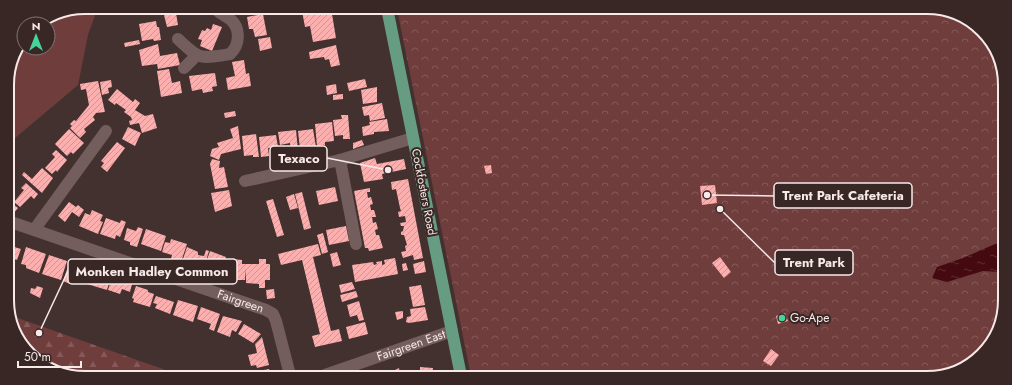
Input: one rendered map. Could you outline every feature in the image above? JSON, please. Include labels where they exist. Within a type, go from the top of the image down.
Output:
[{"type":"main road","name":"Cockfosters Road","points":[[388,14],[460,371]]},
{"type":"street","points":[[178,38],[196,56],[210,57],[230,54],[236,46],[238,38],[234,24],[222,14]]},
{"type":"street","points":[[184,68],[196,56]]},
{"type":"street","points":[[34,230],[106,131]]},
{"type":"street","points":[[245,181],[340,160],[413,138]]},
{"type":"street","points":[[340,160],[356,244]]},
{"type":"street","name":"Fairgreen","points":[[14,223],[266,310],[273,314],[276,321],[289,371]]},
{"type":"street","name":"Fairgreen East","points":[[336,371],[452,331]]},
{"type":"green space","points":[[96,14],[88,35],[78,85],[14,139],[14,81],[20,56],[56,56],[56,20],[58,19],[71,15]]},
{"type":"green space","points":[[398,14],[927,14],[945,16],[954,19],[970,29],[983,42],[993,58],[996,67],[998,85],[997,314],[991,331],[983,343],[970,356],[954,366],[931,371],[470,371]]},
{"type":"green space","points":[[16,318],[168,371],[85,371],[71,370],[62,367],[46,359],[32,347],[21,331]]},
{"type":"water","points":[[998,244],[998,272],[983,271],[947,282],[932,278],[937,267],[963,258]]},
{"type":"building","points":[[176,14],[178,25],[167,27],[164,15]]},
{"type":"building","points":[[263,14],[267,35],[255,37],[253,29],[249,29],[247,17]]},
{"type":"building","points":[[303,14],[332,14],[336,38],[313,42],[310,26],[305,27]]},
{"type":"building","points":[[156,21],[157,27],[159,27],[161,40],[154,41],[153,39],[142,41],[139,24]]},
{"type":"building","points":[[213,24],[222,27],[212,51],[200,46],[202,40],[198,39],[202,30],[205,31],[207,28],[211,30]]},
{"type":"building","points":[[270,37],[272,48],[260,51],[258,39]]},
{"type":"building","points":[[139,40],[140,44],[125,47],[124,43]]},
{"type":"building","points":[[158,44],[160,56],[177,53],[180,65],[158,69],[157,64],[142,66],[139,50]]},
{"type":"building","points":[[336,45],[340,65],[331,67],[329,59],[325,60],[324,57],[310,59],[309,52]]},
{"type":"building","points":[[244,60],[246,74],[249,73],[251,86],[228,90],[226,78],[235,76],[232,62]]},
{"type":"building","points":[[169,69],[172,83],[180,81],[182,93],[161,97],[157,71]]},
{"type":"building","points":[[215,73],[217,86],[212,87],[213,91],[203,93],[202,89],[192,91],[189,76]]},
{"type":"building","points":[[365,79],[367,87],[349,91],[347,83]]},
{"type":"building","points":[[111,80],[112,87],[108,88],[109,93],[102,95],[100,82]]},
{"type":"building","points":[[98,81],[105,112],[96,113],[93,117],[95,120],[84,129],[86,132],[80,138],[70,128],[72,126],[70,124],[74,120],[76,121],[89,105],[86,89],[81,90],[80,84]]},
{"type":"building","points":[[336,84],[337,93],[327,95],[326,86]]},
{"type":"building","points":[[377,87],[377,102],[363,104],[361,90]]},
{"type":"building","points":[[117,89],[133,102],[135,99],[140,103],[135,110],[145,116],[153,114],[157,128],[142,133],[139,123],[130,125],[129,121],[132,120],[131,117],[124,112],[126,110],[116,103],[115,105],[108,100]]},
{"type":"building","points":[[343,94],[343,99],[333,100],[333,95]]},
{"type":"building","points":[[382,103],[385,118],[370,121],[369,115],[364,116],[362,107]]},
{"type":"building","points":[[235,111],[236,116],[225,118],[224,113]]},
{"type":"building","points":[[341,115],[348,115],[350,139],[343,139],[343,135],[335,136],[333,120],[342,119]]},
{"type":"building","points":[[387,119],[389,131],[374,132],[374,134],[363,136],[362,127],[370,125],[369,122]]},
{"type":"building","points":[[332,122],[334,141],[325,142],[325,145],[317,146],[315,124]]},
{"type":"building","points":[[238,126],[241,149],[221,154],[219,160],[210,156],[212,149],[219,147],[217,143],[233,138],[230,129]]},
{"type":"building","points":[[128,127],[141,133],[135,146],[122,139]]},
{"type":"building","points":[[69,129],[84,143],[73,154],[71,152],[67,156],[55,144]]},
{"type":"building","points":[[313,129],[316,147],[300,149],[298,131]]},
{"type":"building","points":[[296,130],[298,150],[291,151],[290,143],[280,145],[278,132]]},
{"type":"building","points":[[256,134],[259,157],[253,157],[253,155],[244,156],[242,136]]},
{"type":"building","points":[[276,135],[278,147],[268,148],[269,156],[261,157],[259,137]]},
{"type":"building","points":[[362,140],[364,145],[353,149],[353,143]]},
{"type":"building","points":[[117,142],[125,148],[107,172],[101,167],[104,163],[101,161]]},
{"type":"building","points":[[56,150],[67,160],[57,172],[56,170],[52,174],[45,168],[55,157],[52,154]]},
{"type":"building","points":[[375,158],[377,164],[404,159],[406,169],[382,174],[383,179],[364,182],[360,163]]},
{"type":"building","points":[[212,159],[220,161],[219,168],[224,167],[228,187],[215,189],[210,164]]},
{"type":"building","points":[[491,165],[492,173],[486,174],[484,166]]},
{"type":"building","points":[[42,168],[53,178],[42,193],[22,175],[24,172],[32,179]]},
{"type":"building","points":[[408,179],[423,258],[414,260],[413,255],[403,258],[401,252],[406,251],[405,246],[407,245],[404,235],[401,235],[404,226],[401,226],[400,223],[406,222],[405,216],[399,217],[398,212],[401,211],[396,189],[392,190],[391,182]]},
{"type":"building","points":[[26,183],[38,194],[34,199],[31,196],[20,207],[14,202],[24,190],[21,188]]},
{"type":"building","points":[[715,185],[717,203],[702,205],[700,186]]},
{"type":"building","points":[[335,187],[338,201],[319,205],[316,191]]},
{"type":"building","points":[[370,188],[370,192],[367,192],[368,198],[371,197],[373,204],[370,205],[371,210],[374,210],[376,217],[372,217],[373,223],[376,222],[378,229],[375,230],[376,235],[379,235],[383,248],[369,251],[368,248],[365,248],[354,191]]},
{"type":"building","points":[[229,190],[232,206],[215,212],[211,193]]},
{"type":"building","points":[[302,192],[311,228],[304,230],[295,194]]},
{"type":"building","points":[[294,194],[298,208],[290,210],[286,197]]},
{"type":"building","points":[[273,199],[284,235],[277,237],[266,201]]},
{"type":"building","points":[[69,202],[76,207],[78,205],[84,210],[79,217],[72,212],[65,222],[58,216]]},
{"type":"building","points":[[14,205],[18,208],[14,213]]},
{"type":"building","points":[[92,210],[103,215],[100,221],[103,222],[98,234],[79,226],[85,213],[90,215]]},
{"type":"building","points":[[106,218],[120,223],[121,220],[126,222],[120,237],[116,235],[115,239],[100,234]]},
{"type":"building","points":[[346,226],[349,241],[329,245],[326,230]]},
{"type":"building","points":[[138,227],[143,229],[137,247],[130,245],[130,242],[124,240],[127,228],[136,231]]},
{"type":"building","points":[[146,229],[166,236],[161,251],[141,244]]},
{"type":"building","points":[[323,233],[328,252],[322,254],[317,235]]},
{"type":"building","points":[[171,239],[187,244],[181,262],[171,259],[172,255],[162,252],[165,242],[170,243]]},
{"type":"building","points":[[318,244],[321,255],[313,257],[331,331],[339,329],[342,341],[315,347],[312,336],[320,334],[302,260],[281,265],[278,254]]},
{"type":"building","points":[[14,247],[21,249],[17,260],[14,259]]},
{"type":"building","points":[[26,247],[46,254],[39,273],[26,268],[26,265],[21,264]]},
{"type":"building","points":[[187,247],[198,252],[198,255],[204,256],[206,250],[209,251],[204,268],[188,263],[189,260],[183,259]]},
{"type":"building","points":[[210,251],[226,257],[220,275],[204,269]]},
{"type":"building","points":[[337,252],[341,265],[333,267],[330,254]]},
{"type":"building","points":[[49,255],[67,261],[61,280],[42,274]]},
{"type":"building","points":[[720,257],[731,272],[724,278],[712,263]]},
{"type":"building","points":[[395,258],[398,274],[355,282],[352,265],[373,262],[374,265],[377,264],[376,262],[382,261],[382,265],[385,264],[384,260]]},
{"type":"building","points":[[233,259],[242,260],[242,264],[259,264],[259,259],[266,259],[266,264],[270,264],[270,280],[265,280],[265,288],[259,288],[259,284],[246,283],[246,269],[245,280],[232,280],[233,277],[225,276],[227,262],[233,263]]},
{"type":"building","points":[[70,261],[82,266],[81,269],[89,272],[86,282],[78,279],[77,282],[71,280],[70,284],[63,281]]},
{"type":"building","points":[[424,261],[426,272],[415,274],[413,264]]},
{"type":"building","points":[[406,263],[408,270],[403,271],[402,264]]},
{"type":"building","points":[[92,271],[111,277],[107,290],[87,284]]},
{"type":"building","points":[[112,277],[132,284],[130,292],[122,289],[120,294],[108,290]]},
{"type":"building","points":[[352,282],[355,289],[341,293],[339,285]]},
{"type":"building","points":[[421,285],[425,305],[413,307],[409,287]]},
{"type":"building","points":[[37,286],[43,288],[40,298],[30,293],[31,288],[35,289]]},
{"type":"building","points":[[136,286],[148,290],[148,292],[154,294],[150,307],[133,302],[134,299],[132,298]]},
{"type":"building","points":[[274,289],[275,298],[267,299],[266,290]]},
{"type":"building","points":[[356,291],[358,297],[342,302],[340,295]]},
{"type":"building","points":[[156,296],[174,302],[170,314],[155,308],[157,304],[153,303]]},
{"type":"building","points":[[178,300],[198,306],[193,322],[173,315]]},
{"type":"building","points":[[359,301],[364,320],[359,321],[357,315],[350,317],[347,305]]},
{"type":"building","points":[[201,307],[220,314],[214,331],[209,329],[211,324],[197,319]]},
{"type":"building","points":[[425,307],[428,320],[409,323],[406,322],[407,317],[411,316],[410,309]]},
{"type":"building","points":[[403,311],[403,318],[397,320],[395,312]]},
{"type":"building","name":"Go-Ape","points":[[785,313],[788,321],[778,324],[776,316]]},
{"type":"building","points":[[223,316],[242,321],[236,332],[232,330],[230,337],[217,332]]},
{"type":"building","points":[[365,322],[368,334],[349,339],[346,327]]},
{"type":"building","points":[[244,324],[261,334],[253,343],[238,334]]},
{"type":"building","points":[[262,337],[269,365],[257,368],[256,365],[251,366],[248,355],[257,353],[255,344]]},
{"type":"building","points":[[771,349],[779,355],[771,366],[763,361]]},
{"type":"building","points":[[420,367],[433,368],[433,371],[420,371]]},
{"type":"building","points":[[269,369],[270,371],[259,371]]},
{"type":"place","name":"Texaco","points":[[388,170]]},
{"type":"place","name":"Trent Park Cafeteria","points":[[707,195]]},
{"type":"place","name":"Trent Park","points":[[720,209]]},
{"type":"place","name":"Go-Ape","points":[[782,318]]},
{"type":"place","name":"Monken Hadley Common","points":[[39,333]]}]
